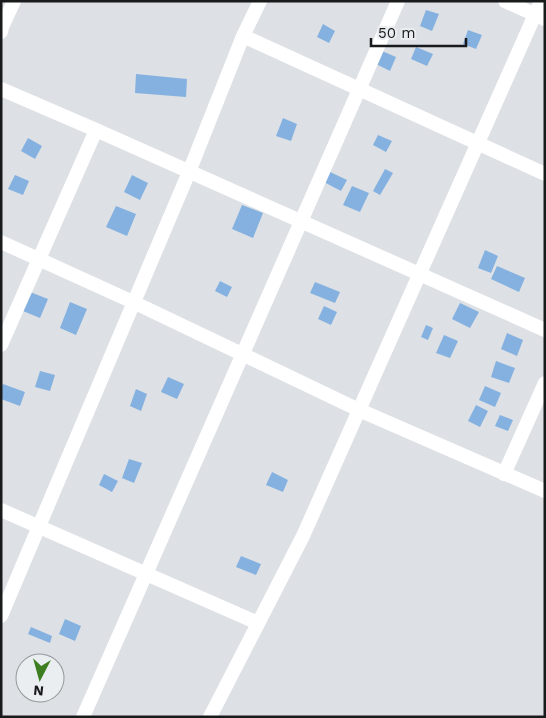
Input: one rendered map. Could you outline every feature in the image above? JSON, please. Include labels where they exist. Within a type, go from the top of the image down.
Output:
[{"type":"street","points":[[1,32],[14,1]]},
{"type":"street","points":[[1,616],[189,172],[243,36],[260,1]]},
{"type":"street","points":[[83,717],[398,1]]},
{"type":"street","points":[[505,1],[540,17]]},
{"type":"street","points":[[210,717],[303,536],[477,144],[540,17],[541,1]]},
{"type":"street","points":[[243,36],[545,174]]},
{"type":"street","points":[[1,89],[545,330]]},
{"type":"street","points":[[1,345],[96,130]]},
{"type":"street","points":[[1,242],[133,302],[359,410],[545,491]]},
{"type":"street","points":[[504,474],[545,383]]},
{"type":"street","points":[[1,510],[258,623]]},
{"type":"building","points":[[426,10],[439,14],[432,31],[420,26]]},
{"type":"building","points":[[323,24],[335,31],[329,43],[317,37]]},
{"type":"building","points":[[468,30],[482,35],[476,49],[463,44]]},
{"type":"building","points":[[416,47],[433,54],[427,66],[411,59]]},
{"type":"building","points":[[382,51],[396,57],[390,71],[376,64]]},
{"type":"building","points":[[136,74],[187,79],[186,97],[135,93]]},
{"type":"building","points":[[283,118],[297,124],[291,141],[276,136]]},
{"type":"building","points":[[378,135],[392,141],[386,152],[373,145]]},
{"type":"building","points":[[28,138],[42,146],[35,159],[21,151]]},
{"type":"building","points":[[385,169],[393,173],[380,195],[373,191]]},
{"type":"building","points":[[328,171],[347,180],[341,191],[322,181]]},
{"type":"building","points":[[15,175],[29,181],[23,195],[8,189]]},
{"type":"building","points":[[132,175],[148,183],[140,200],[124,192]]},
{"type":"building","points":[[352,186],[369,193],[360,212],[343,205]]},
{"type":"building","points":[[242,205],[263,213],[253,238],[232,229]]},
{"type":"building","points":[[116,206],[136,214],[127,236],[106,227]]},
{"type":"building","points":[[485,250],[498,256],[491,273],[478,268]]},
{"type":"building","points":[[497,266],[525,278],[519,292],[491,279]]},
{"type":"building","points":[[220,281],[232,287],[227,297],[215,291]]},
{"type":"building","points":[[315,282],[340,292],[335,303],[310,293]]},
{"type":"building","points":[[30,292],[48,299],[40,318],[23,311]]},
{"type":"building","points":[[70,302],[87,309],[76,335],[60,328]]},
{"type":"building","points":[[460,303],[479,312],[470,328],[452,319]]},
{"type":"building","points":[[324,306],[337,312],[331,325],[318,319]]},
{"type":"building","points":[[426,325],[433,328],[428,340],[421,337]]},
{"type":"building","points":[[507,333],[523,340],[517,356],[501,349]]},
{"type":"building","points":[[444,335],[458,341],[450,358],[436,353]]},
{"type":"building","points":[[496,361],[515,368],[509,383],[491,377]]},
{"type":"building","points":[[40,371],[55,375],[50,391],[35,387]]},
{"type":"building","points":[[168,377],[184,384],[177,399],[161,392]]},
{"type":"building","points":[[3,384],[25,392],[20,406],[1,399]]},
{"type":"building","points":[[485,386],[501,393],[495,407],[479,400]]},
{"type":"building","points":[[136,389],[147,394],[141,411],[130,406]]},
{"type":"building","points":[[476,405],[488,411],[480,427],[468,421]]},
{"type":"building","points":[[500,415],[513,420],[508,431],[495,426]]},
{"type":"building","points":[[129,459],[142,463],[134,483],[122,478]]},
{"type":"building","points":[[272,472],[288,480],[283,492],[266,485]]},
{"type":"building","points":[[104,474],[118,481],[112,492],[99,485]]},
{"type":"building","points":[[241,556],[261,564],[256,575],[236,567]]},
{"type":"building","points":[[65,619],[81,626],[75,641],[59,634]]},
{"type":"building","points":[[31,627],[52,636],[50,643],[28,634]]}]
